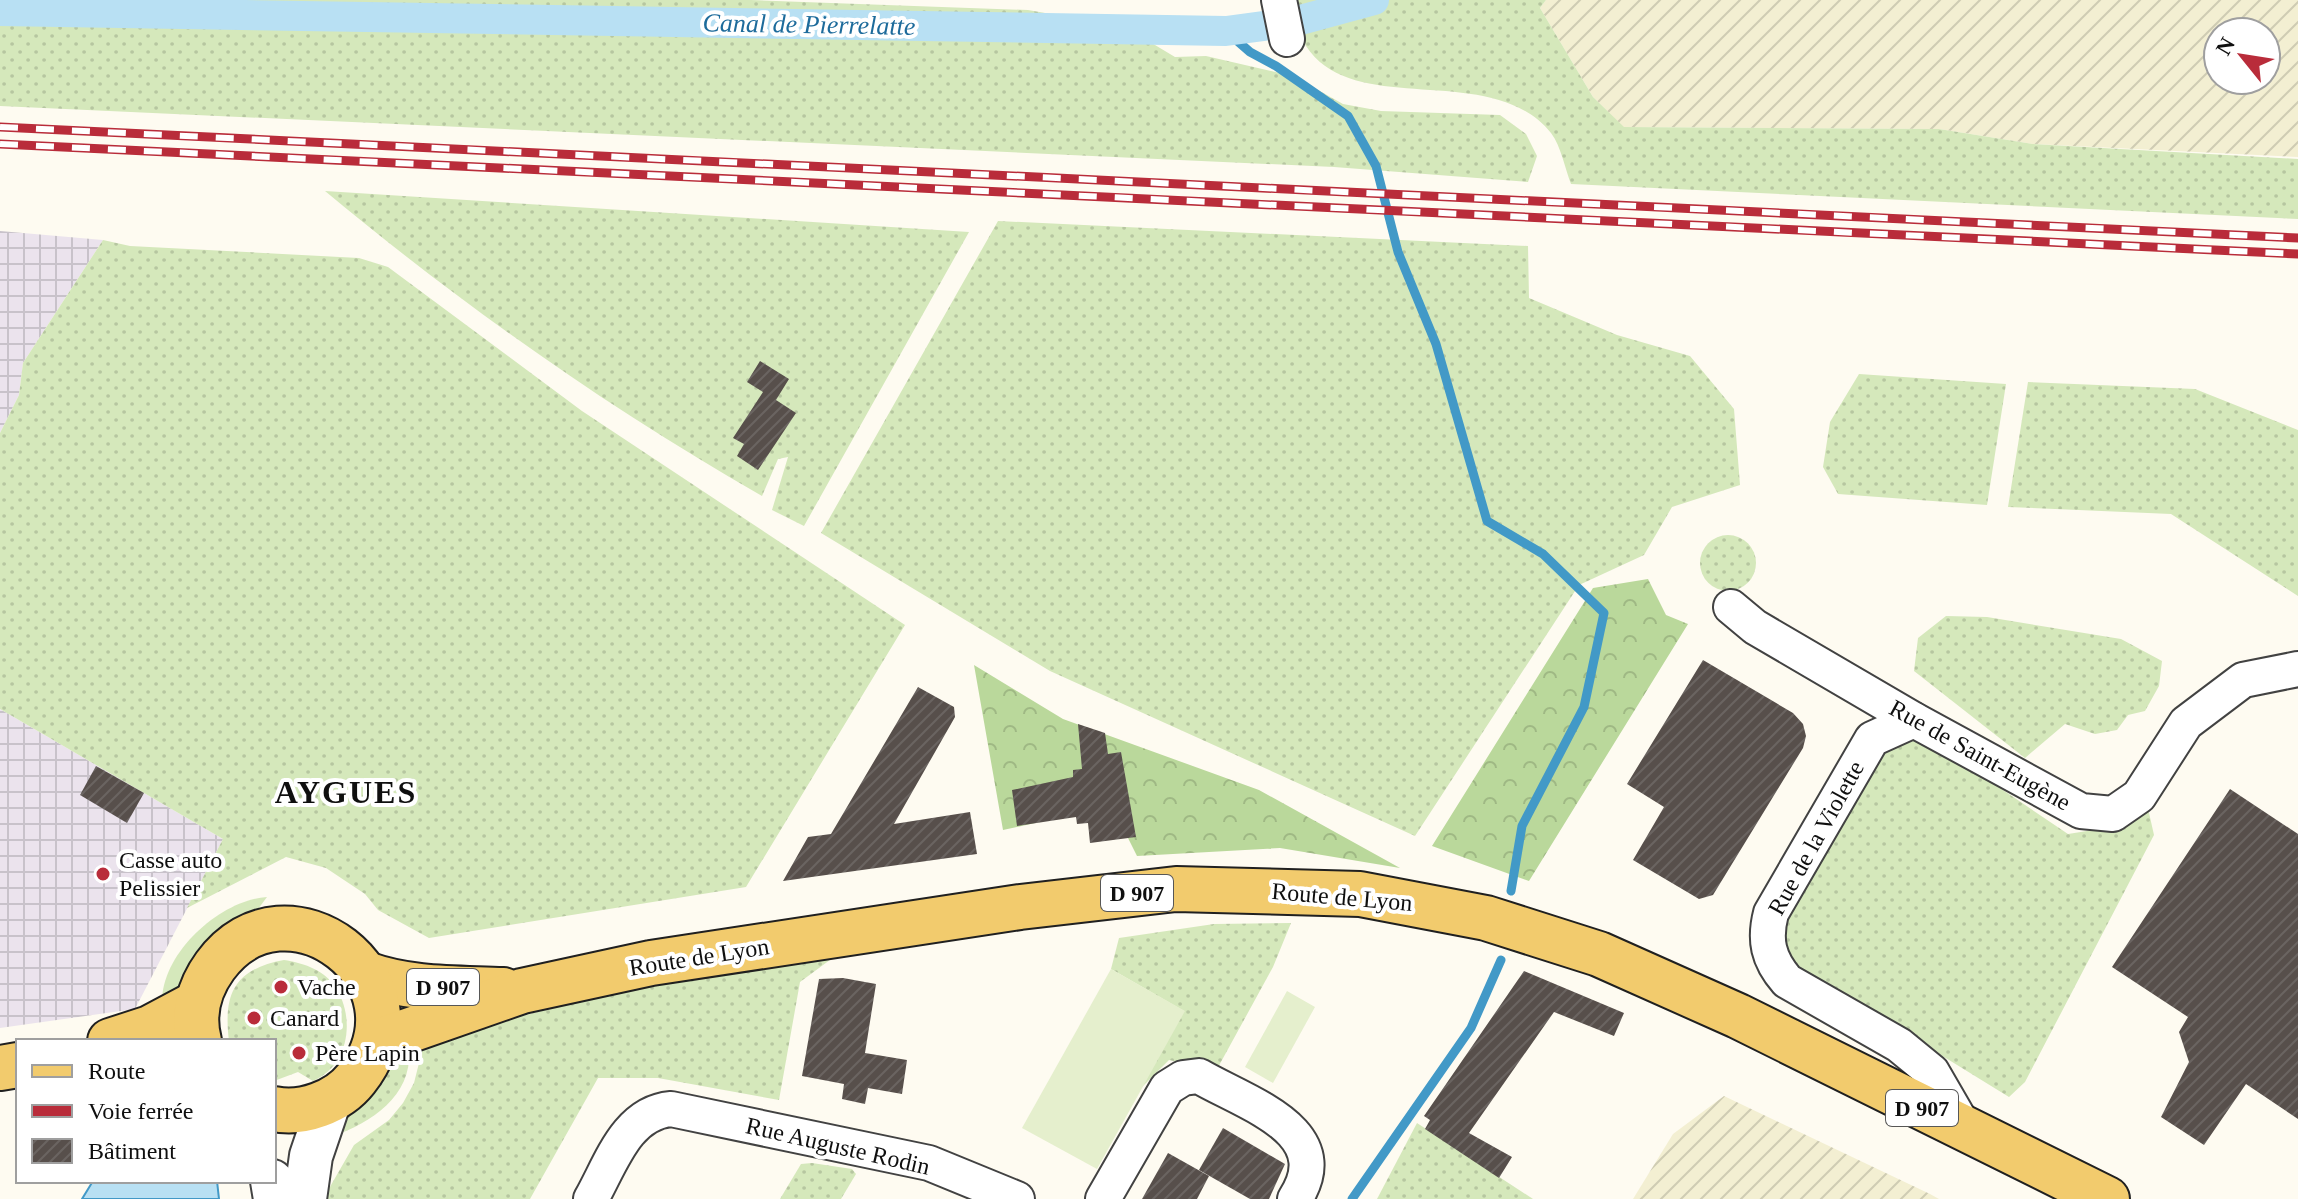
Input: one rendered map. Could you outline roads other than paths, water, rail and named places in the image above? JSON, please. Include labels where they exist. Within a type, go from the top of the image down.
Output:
[{"type":"main road","name":"Route de Lyon","points":[[376,1042],[522,991],[651,963],[1020,907],[1176,889],[1360,894],[1486,918],[1599,954],[1738,1016],[2107,1199]]},
{"type":"main road","points":[[116,1039],[150,1028],[198,1022],[207,977],[223,955],[245,939],[271,930],[297,929],[323,936],[348,951],[366,974],[378,1007],[376,1042],[366,1066],[351,1085],[330,1100],[306,1109],[276,1109]]},
{"type":"main road","name":"Route de Lyon","points":[[366,974],[402,984],[522,991]]},
{"type":"street","points":[[1279,1],[1287,39]]},
{"type":"street","name":"Rue de Saint-Eugène","points":[[1731,607],[1755,627],[1914,720],[2081,811],[2113,814],[2139,796],[2186,723],[2243,680],[2298,669]]},
{"type":"street","name":"Rue de la Violette","points":[[1914,720],[1872,739],[1771,913],[1765,934],[1776,969],[1787,981],[1899,1045],[1932,1072],[1965,1129]]},
{"type":"street","points":[[1103,1199],[1167,1088],[1183,1078],[1199,1076],[1292,1129],[1307,1149],[1307,1180],[1295,1199]]},
{"type":"street","points":[[305,1199],[311,1156],[330,1100]]},
{"type":"street","name":"Rue Auguste Rodin","points":[[591,1199],[630,1131],[655,1111],[671,1109],[929,1163],[1017,1199]]},
{"type":"water","points":[[92,1183],[217,1183],[219,1199],[82,1199]]},
{"type":"waterway","name":"Canal de Pierrelatte","points":[[0,11],[1226,31],[1293,22],[1374,0]]},
{"type":"waterway","points":[[1226,31],[1250,52],[1276,66],[1348,116],[1376,166],[1398,252],[1436,344],[1487,521],[1543,554],[1604,613],[1584,707],[1522,826],[1511,891]]},
{"type":"waterway","points":[[1352,1199],[1471,1028],[1501,960]]},
{"type":"railway","points":[[0,127],[2298,238]]},
{"type":"railway","points":[[0,144],[2298,254]]},
{"type":"place","name":"Casse auto Pelissier","points":[[103,874]]},
{"type":"place","name":"Vache","points":[[281,987]]},
{"type":"place","name":"Canard","points":[[254,1018]]},
{"type":"place","name":"Père Lapin","points":[[299,1053]]},
{"type":"district","name":"AYGUES","points":[[346,792]]}]
